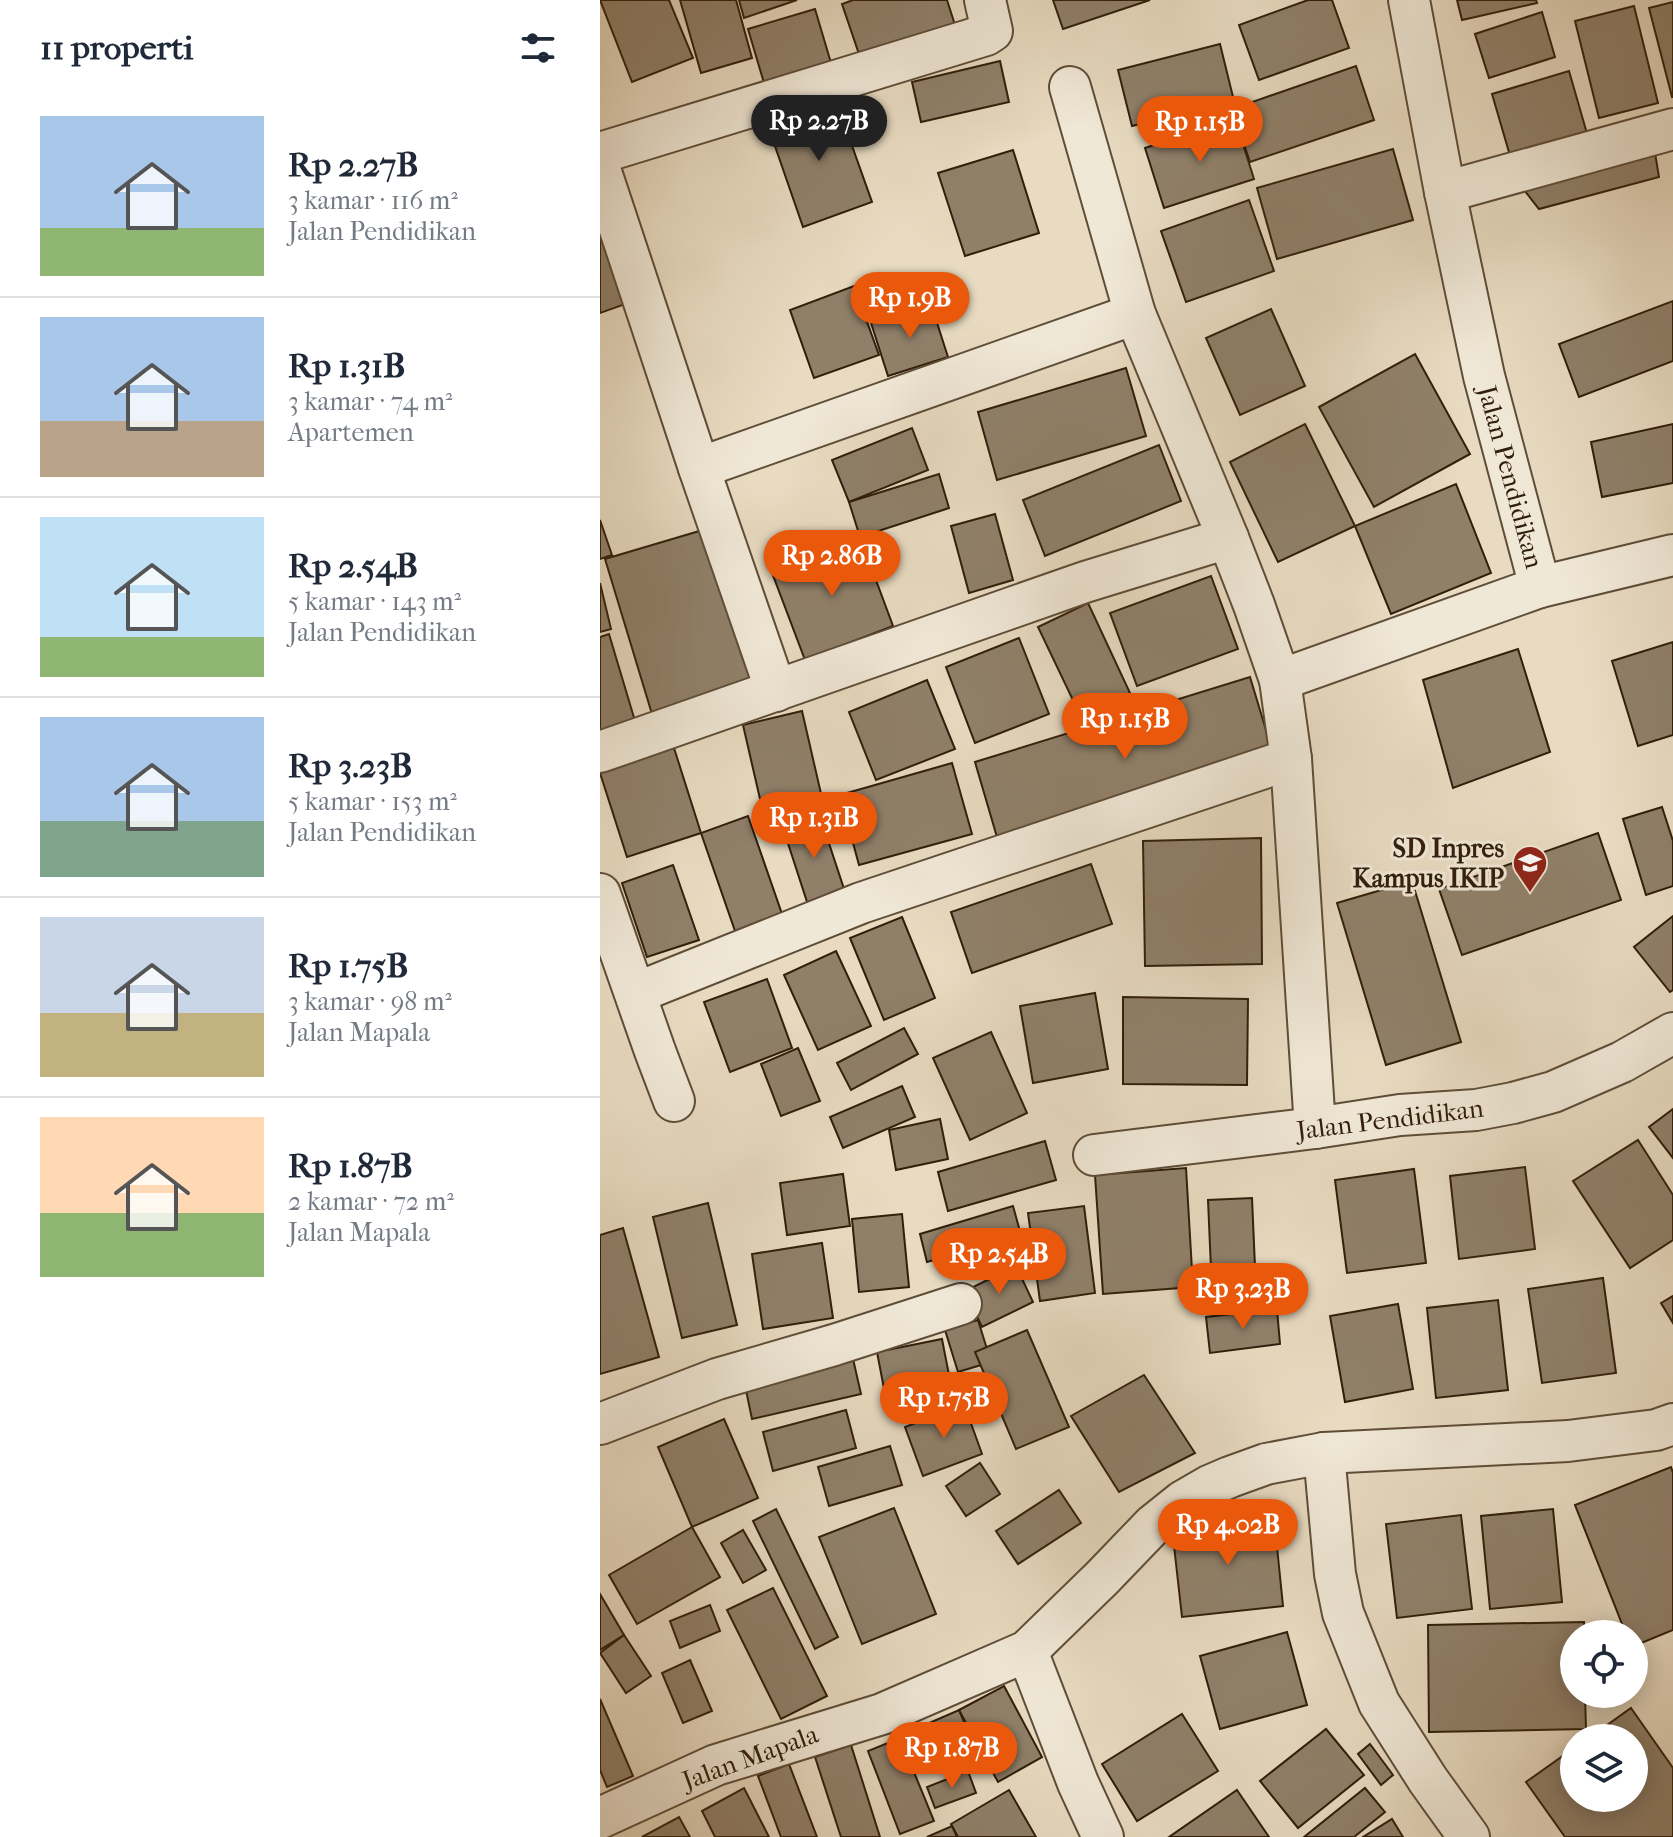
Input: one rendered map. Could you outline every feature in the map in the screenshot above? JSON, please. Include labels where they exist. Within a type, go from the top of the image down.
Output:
[{"type":"street","name":"Jalan Pendidikan","points":[[1280,680],[1540,587],[1484,376],[1409,0]]},
{"type":"street","points":[[600,153],[987,20]]},
{"type":"street","points":[[1070,87],[1135,314],[1228,538],[1280,680],[1291,759],[1315,1128]]},
{"type":"street","points":[[1445,192],[1673,129]]},
{"type":"street","points":[[600,169],[776,691]]},
{"type":"street","points":[[699,468],[1135,314]]},
{"type":"street","points":[[600,752],[1085,582],[1228,538]]},
{"type":"street","points":[[1540,587],[1673,555]]},
{"type":"street","points":[[636,993],[861,903],[1291,759]]},
{"type":"street","points":[[600,894],[674,1101]]},
{"type":"street","name":"Jalan Pendidikan","points":[[1094,1155],[1513,1103],[1553,1092],[1622,1062],[1673,1033]]},
{"type":"street","points":[[600,1424],[717,1379],[961,1304]]},
{"type":"street","points":[[1103,1837],[1078,1783],[1027,1651],[1153,1525],[1183,1501],[1209,1486],[1254,1468],[1324,1453],[1568,1441],[1656,1430],[1673,1424]]},
{"type":"street","points":[[1324,1453],[1335,1574],[1343,1613],[1379,1703],[1469,1837]]},
{"type":"street","name":"Jalan Mapala","points":[[600,1818],[716,1765],[882,1714],[1027,1651]]},
{"type":"building","points":[[600,0],[669,0],[693,58],[632,82]]},
{"type":"building","points":[[680,0],[736,0],[752,58],[701,73]]},
{"type":"building","points":[[739,0],[797,0],[744,18]]},
{"type":"building","points":[[853,0],[947,0],[955,25],[860,57],[842,4]]},
{"type":"building","points":[[1053,0],[1150,0],[1063,29]]},
{"type":"building","points":[[1308,0],[1332,0],[1349,48],[1259,80],[1239,25]]},
{"type":"building","points":[[1457,0],[1536,0],[1537,3],[1462,20]]},
{"type":"building","points":[[1673,2],[1673,97],[1672,97],[1649,8]]},
{"type":"building","points":[[1634,6],[1658,103],[1599,118],[1575,21]]},
{"type":"building","points":[[815,9],[834,73],[767,93],[748,29]]},
{"type":"building","points":[[1542,12],[1555,57],[1489,78],[1475,34]]},
{"type":"building","points":[[1220,44],[1234,101],[1132,126],[1118,70]]},
{"type":"building","points":[[1000,61],[1009,102],[921,122],[912,82]]},
{"type":"building","points":[[1356,66],[1374,120],[1250,162],[1232,109]]},
{"type":"building","points":[[1569,71],[1588,137],[1511,159],[1492,94]]},
{"type":"building","points":[[835,98],[872,202],[803,227],[767,123]]},
{"type":"building","points":[[1235,119],[1254,179],[1164,208],[1145,148]]},
{"type":"building","points":[[1393,149],[1413,220],[1277,259],[1257,188]]},
{"type":"building","points":[[1013,150],[1039,233],[965,256],[938,173]]},
{"type":"building","points":[[1655,153],[1659,177],[1539,209],[1521,186]]},
{"type":"building","points":[[1249,200],[1274,271],[1186,302],[1161,231]]},
{"type":"building","points":[[600,213],[631,302],[600,313]]},
{"type":"building","points":[[854,286],[879,355],[814,378],[790,310]]},
{"type":"building","points":[[1673,301],[1673,361],[1579,397],[1559,344]]},
{"type":"building","points":[[931,304],[948,357],[888,376],[871,323]]},
{"type":"building","points":[[1271,309],[1305,386],[1240,415],[1206,338]]},
{"type":"building","points":[[1415,354],[1470,454],[1374,507],[1319,407]]},
{"type":"building","points":[[1126,368],[1146,436],[997,480],[978,412]]},
{"type":"building","points":[[1305,424],[1355,526],[1278,562],[1230,462]]},
{"type":"building","points":[[1673,424],[1673,483],[1602,497],[1591,442]]},
{"type":"building","points":[[912,428],[928,470],[849,502],[832,460]]},
{"type":"building","points":[[1159,445],[1181,501],[1045,556],[1023,500]]},
{"type":"building","points":[[939,474],[949,508],[860,537],[849,502]]},
{"type":"building","points":[[1456,484],[1491,573],[1391,614],[1355,526]]},
{"type":"building","points":[[995,514],[1013,580],[969,593],[951,526]]},
{"type":"building","points":[[600,520],[612,555],[600,559]]},
{"type":"building","points":[[706,529],[754,683],[652,714],[605,559]]},
{"type":"building","points":[[860,537],[893,626],[805,660],[771,570]]},
{"type":"building","points":[[1211,576],[1238,649],[1137,686],[1110,613]]},
{"type":"building","points":[[600,583],[611,629],[600,632]]},
{"type":"building","points":[[1088,603],[1130,693],[1081,717],[1038,627]]},
{"type":"building","points":[[609,634],[635,721],[600,731],[600,637]]},
{"type":"building","points":[[1019,638],[1049,714],[975,743],[946,667]]},
{"type":"building","points":[[1673,642],[1673,735],[1638,746],[1612,661]]},
{"type":"building","points":[[1518,649],[1550,752],[1453,788],[1423,680]]},
{"type":"building","points":[[1250,677],[1275,760],[999,844],[975,762]]},
{"type":"building","points":[[927,680],[955,749],[876,780],[849,712]]},
{"type":"building","points":[[802,711],[822,798],[763,812],[743,725]]},
{"type":"building","points":[[674,748],[701,833],[627,857],[600,773]]},
{"type":"building","points":[[952,763],[972,834],[859,865],[840,795]]},
{"type":"building","points":[[1662,807],[1673,841],[1673,886],[1646,895],[1623,819]]},
{"type":"building","points":[[819,813],[846,895],[809,908],[782,825]]},
{"type":"building","points":[[748,816],[782,914],[735,931],[701,833]]},
{"type":"building","name":"SD Inpres Kampus IKIP","points":[[1598,833],[1621,900],[1462,955],[1439,889]]},
{"type":"building","points":[[1261,838],[1262,964],[1145,966],[1143,841]]},
{"type":"building","points":[[1091,864],[1112,924],[972,973],[951,912]]},
{"type":"building","points":[[673,865],[699,940],[647,957],[622,883]]},
{"type":"building","points":[[1412,881],[1461,1042],[1386,1065],[1337,903]]},
{"type":"building","points":[[1673,916],[1673,990],[1670,992],[1634,947]]},
{"type":"building","points":[[902,917],[935,998],[884,1020],[850,938]]},
{"type":"building","points":[[836,951],[871,1026],[818,1050],[784,975]]},
{"type":"building","points":[[767,979],[792,1048],[730,1072],[704,1002]]},
{"type":"building","points":[[1095,993],[1108,1069],[1033,1083],[1020,1006]]},
{"type":"building","points":[[1123,997],[1248,999],[1247,1085],[1123,1084]]},
{"type":"building","points":[[904,1028],[918,1054],[851,1090],[837,1063]]},
{"type":"building","points":[[991,1032],[1027,1113],[970,1140],[933,1058]]},
{"type":"building","points":[[798,1048],[820,1101],[781,1116],[761,1064]]},
{"type":"building","points":[[902,1086],[915,1117],[843,1148],[830,1117]]},
{"type":"building","points":[[1673,1109],[1673,1158],[1649,1127]]},
{"type":"building","points":[[940,1119],[948,1159],[896,1170],[889,1130]]},
{"type":"building","points":[[1638,1140],[1673,1195],[1673,1240],[1630,1268],[1573,1181]]},
{"type":"building","points":[[1045,1141],[1056,1180],[948,1211],[938,1172]]},
{"type":"building","points":[[1525,1167],[1535,1249],[1459,1259],[1450,1176]]},
{"type":"building","points":[[1186,1168],[1193,1287],[1103,1294],[1095,1175]]},
{"type":"building","points":[[1414,1169],[1426,1263],[1347,1273],[1335,1180]]},
{"type":"building","points":[[843,1174],[850,1226],[787,1235],[780,1183]]},
{"type":"building","points":[[1252,1198],[1255,1267],[1211,1269],[1208,1200]]},
{"type":"building","points":[[708,1203],[737,1325],[682,1338],[653,1217]]},
{"type":"building","points":[[1013,1206],[1021,1235],[927,1262],[920,1234]]},
{"type":"building","points":[[1084,1206],[1095,1293],[1040,1301],[1028,1213]]},
{"type":"building","points":[[902,1214],[909,1287],[859,1292],[852,1219]]},
{"type":"building","points":[[623,1228],[659,1357],[600,1374],[600,1235]]},
{"type":"building","points":[[822,1243],[833,1318],[763,1329],[752,1254]]},
{"type":"building","points":[[1016,1266],[1033,1302],[982,1327],[965,1291]]},
{"type":"building","points":[[1603,1278],[1616,1373],[1542,1383],[1528,1289]]},
{"type":"building","points":[[1673,1296],[1673,1323],[1661,1303]]},
{"type":"building","points":[[1498,1300],[1508,1390],[1436,1398],[1427,1308]]},
{"type":"building","points":[[1398,1304],[1413,1389],[1345,1402],[1330,1316]]},
{"type":"building","points":[[1277,1309],[1280,1344],[1210,1353],[1206,1317]]},
{"type":"building","points":[[978,1320],[991,1362],[958,1372],[945,1330]]},
{"type":"building","points":[[1027,1330],[1069,1427],[1016,1449],[975,1352]]},
{"type":"building","points":[[942,1339],[954,1401],[889,1415],[877,1352]]},
{"type":"building","points":[[851,1350],[861,1394],[752,1419],[743,1376]]},
{"type":"building","points":[[1144,1375],[1195,1453],[1119,1492],[1071,1416]]},
{"type":"building","points":[[964,1404],[982,1454],[923,1476],[905,1427]]},
{"type":"building","points":[[846,1410],[856,1448],[773,1471],[763,1432]]},
{"type":"building","points":[[724,1419],[758,1498],[692,1527],[658,1447]]},
{"type":"building","points":[[890,1446],[902,1485],[829,1506],[818,1467]]},
{"type":"building","points":[[980,1463],[1000,1494],[966,1516],[946,1486]]},
{"type":"building","points":[[1671,1467],[1673,1630],[1648,1640],[1648,1620],[1620,1620],[1575,1505]]},
{"type":"building","points":[[1059,1490],[1081,1523],[1018,1564],[996,1531]]},
{"type":"building","points":[[894,1508],[936,1614],[862,1644],[819,1537]]},
{"type":"building","points":[[776,1509],[838,1637],[815,1649],[753,1521]]},
{"type":"building","points":[[1553,1509],[1562,1602],[1490,1609],[1481,1516]]},
{"type":"building","points":[[1461,1515],[1472,1609],[1397,1618],[1386,1524]]},
{"type":"building","points":[[1274,1517],[1283,1606],[1182,1617],[1172,1528]]},
{"type":"building","points":[[692,1527],[720,1577],[637,1624],[609,1575]]},
{"type":"building","points":[[743,1530],[766,1570],[743,1583],[721,1543]]},
{"type":"building","points":[[773,1588],[827,1696],[781,1719],[727,1610]]},
{"type":"building","points":[[600,1594],[624,1635],[600,1650]]},
{"type":"building","points":[[710,1605],[720,1631],[680,1648],[670,1621]]},
{"type":"building","points":[[1560,1622],[1560,1708],[1585,1708],[1586,1724],[1560,1724],[1560,1729],[1429,1732],[1428,1625]]},
{"type":"building","points":[[1287,1632],[1307,1705],[1220,1729],[1200,1656]]},
{"type":"building","points":[[624,1635],[651,1676],[626,1693],[600,1653]]},
{"type":"building","points":[[690,1660],[712,1711],[683,1723],[662,1673]]},
{"type":"building","points":[[1004,1686],[1042,1757],[998,1782],[959,1710]]},
{"type":"building","points":[[600,1699],[633,1776],[607,1787],[600,1770]]},
{"type":"building","points":[[1631,1708],[1642,1724],[1609,1724]]},
{"type":"building","points":[[959,1710],[978,1755],[939,1772],[920,1727]]},
{"type":"building","points":[[1182,1714],[1218,1771],[1137,1821],[1102,1764]]},
{"type":"building","points":[[1326,1729],[1364,1775],[1298,1828],[1260,1781]]},
{"type":"building","points":[[1648,1732],[1673,1768],[1673,1837],[1565,1837],[1526,1782],[1560,1758],[1560,1812],[1648,1812]]},
{"type":"building","points":[[900,1738],[934,1821],[900,1834],[868,1751]]},
{"type":"building","points":[[1370,1744],[1393,1775],[1381,1785],[1358,1754]]},
{"type":"building","points":[[851,1745],[880,1837],[841,1837],[815,1757]]},
{"type":"building","points":[[789,1764],[817,1837],[781,1837],[758,1776]]},
{"type":"building","points":[[968,1771],[976,1793],[935,1808],[927,1787]]},
{"type":"building","points":[[744,1788],[769,1837],[715,1837],[702,1811]]},
{"type":"building","points":[[1365,1788],[1385,1812],[1354,1837],[1304,1837]]},
{"type":"building","points":[[1009,1790],[1036,1837],[958,1837],[951,1824]]},
{"type":"building","points":[[1237,1790],[1269,1837],[1169,1837]]},
{"type":"building","points":[[679,1817],[690,1837],[642,1837]]},
{"type":"building","points":[[1392,1819],[1403,1837],[1363,1837]]},
{"type":"building","points":[[952,1826],[957,1837],[927,1837]]},
{"type":"place","name":"SD Inpres Kampus IKIP","points":[[1530,894]]}]
